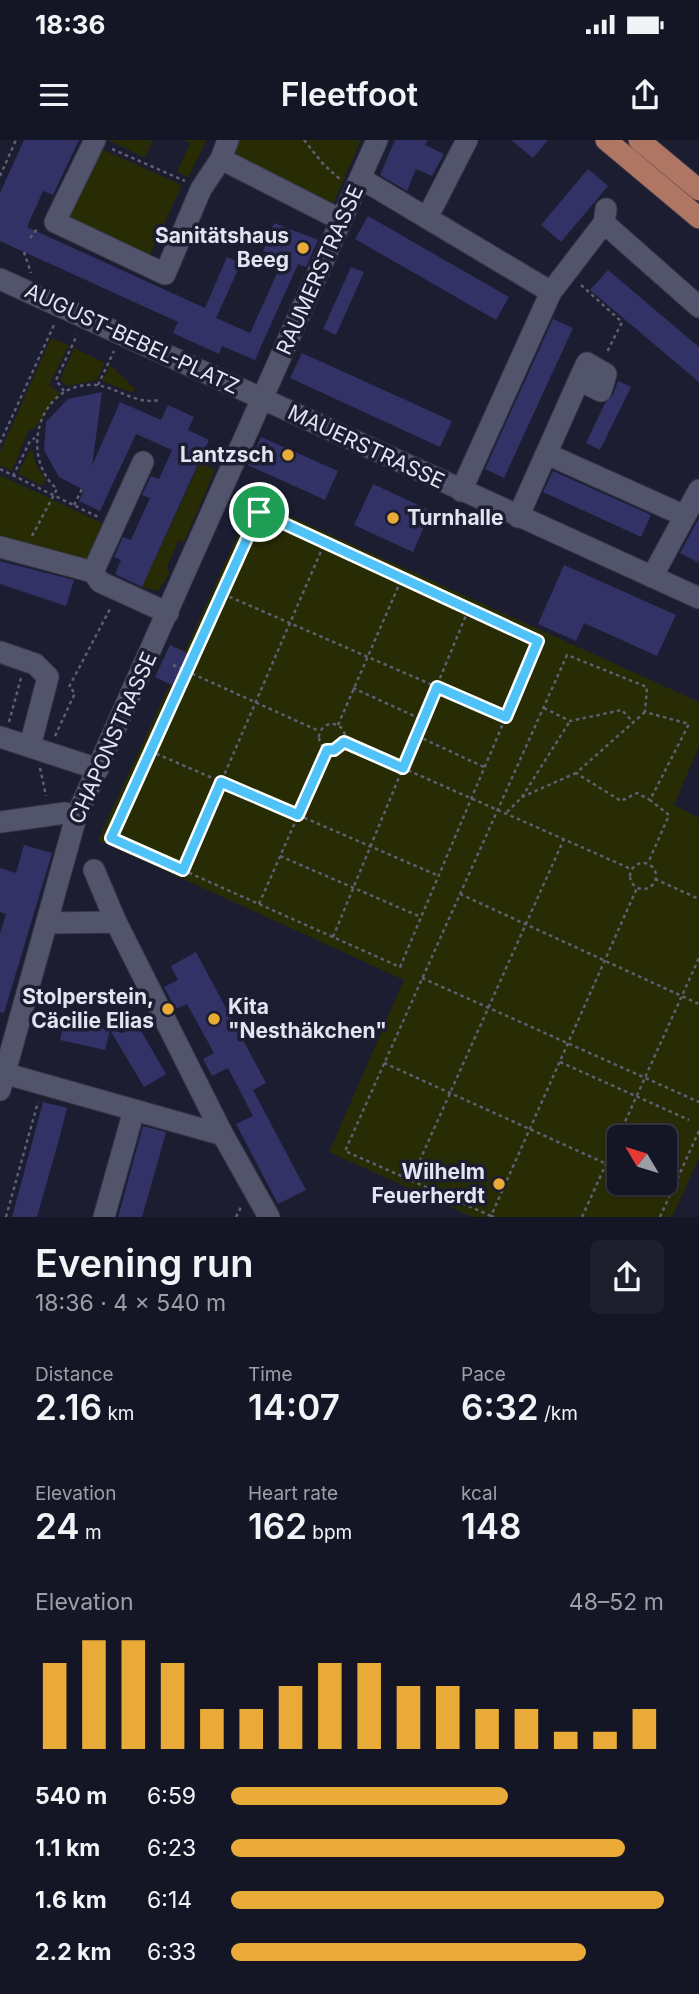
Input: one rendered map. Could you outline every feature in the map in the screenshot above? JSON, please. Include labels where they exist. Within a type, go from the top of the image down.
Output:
[{"type":"main road","points":[[606,140],[699,218]]},
{"type":"main road","points":[[639,140],[699,190]]},
{"type":"street","name":"RAUMERSTRASSE","points":[[263,399],[377,140]]},
{"type":"street","points":[[427,218],[467,140]]},
{"type":"street","points":[[618,140],[699,208]]},
{"type":"street","points":[[630,140],[699,198]]},
{"type":"street","points":[[94,141],[55,222],[165,274],[201,188],[225,149],[341,220]]},
{"type":"street","points":[[357,184],[427,218],[551,292]]},
{"type":"street","points":[[461,491],[551,292],[605,216],[699,307]]},
{"type":"street","name":"AUGUST-BEBEL-PLATZ","points":[[0,279],[263,399]]},
{"type":"street","points":[[518,517],[587,363],[598,370]]},
{"type":"street","name":"MAUERSTRASSE","points":[[263,399],[699,598]]},
{"type":"street","name":"CHAPONSTRASSE","points":[[2,1079],[76,817],[263,399]]},
{"type":"street","points":[[547,454],[685,516]]},
{"type":"street","points":[[143,462],[93,572],[96,580],[168,613]]},
{"type":"street","points":[[652,577],[699,490]]},
{"type":"street","points":[[0,547],[93,572]]},
{"type":"street","points":[[0,652],[44,670],[49,685],[38,749]]},
{"type":"street","points":[[2,738],[97,769]]},
{"type":"street","points":[[0,822],[65,813],[76,817]]},
{"type":"street","points":[[94,870],[116,922],[223,1135],[269,1217]]},
{"type":"street","points":[[47,923],[116,922]]},
{"type":"street","points":[[2,1079],[43,1085],[223,1135]]},
{"type":"street","points":[[104,1217],[134,1110]]},
{"type":"path","points":[[304,140],[324,165],[357,184]]},
{"type":"path","points":[[0,176],[14,141]]},
{"type":"path","points":[[94,141],[201,188]]},
{"type":"path","points":[[24,252],[31,273]]},
{"type":"path","points":[[565,271],[622,322],[598,370]]},
{"type":"path","points":[[0,443],[54,324]]},
{"type":"path","points":[[65,392],[57,380],[77,335]]},
{"type":"path","points":[[98,385],[114,351]]},
{"type":"path","points":[[13,475],[45,415],[65,392],[79,386],[98,385],[146,403],[159,400]]},
{"type":"path","points":[[22,554],[57,489],[42,471],[35,438]]},
{"type":"path","points":[[0,469],[114,524]]},
{"type":"path","points":[[74,505],[82,489]]},
{"type":"path","points":[[259,512],[402,578],[538,641],[400,967],[111,838],[259,512]]},
{"type":"path","points":[[183,870],[325,542]]},
{"type":"path","points":[[338,725],[402,578]]},
{"type":"path","points":[[50,815],[38,749],[75,693],[69,687],[87,647],[95,642],[118,591]]},
{"type":"path","points":[[222,593],[506,717]]},
{"type":"path","points":[[332,937],[470,608]]},
{"type":"path","points":[[637,888],[493,1216],[345,1151],[567,655],[647,687],[645,712]]},
{"type":"path","points":[[2,738],[26,661]]},
{"type":"path","points":[[173,666],[319,731]]},
{"type":"path","points":[[353,688],[423,720]]},
{"type":"path","points":[[544,708],[570,721],[622,710],[632,721]]},
{"type":"path","points":[[522,797],[576,772],[645,712],[689,724],[650,800]]},
{"type":"path","points":[[506,813],[522,797],[570,721]]},
{"type":"path","points":[[327,750],[318,739],[319,731],[324,726],[338,725]]},
{"type":"path","points":[[327,750],[334,750],[344,742],[345,736],[338,725]]},
{"type":"path","points":[[416,735],[484,766]]},
{"type":"path","points":[[344,742],[631,869]]},
{"type":"path","points":[[260,904],[327,750]]},
{"type":"path","points":[[150,751],[439,876]]},
{"type":"path","points":[[576,772],[621,801],[637,793],[669,815],[648,863]]},
{"type":"path","points":[[411,1180],[564,839]]},
{"type":"path","points":[[280,856],[421,917]]},
{"type":"path","points":[[631,869],[641,862],[648,863],[656,873],[656,879]]},
{"type":"path","points":[[631,869],[631,883],[637,888],[644,889],[656,879]]},
{"type":"path","points":[[656,879],[699,899]]},
{"type":"path","points":[[460,894],[699,1004]]},
{"type":"path","points":[[582,1217],[699,958]]},
{"type":"path","points":[[422,978],[699,1102]]},
{"type":"path","points":[[559,1062],[689,1120]]},
{"type":"path","points":[[384,1063],[606,1164]]},
{"type":"path","points":[[6,1217],[43,1085]]},
{"type":"path","points":[[677,1179],[699,1131]]},
{"type":"path","points":[[660,1217],[670,1195]]},
{"type":"green space","points":[[108,140],[153,140],[145,158]]},
{"type":"green space","points":[[183,140],[207,140],[188,177],[177,172],[190,143]]},
{"type":"green space","points":[[233,140],[361,140],[333,204],[238,158]]},
{"type":"green space","points":[[101,149],[182,185],[149,257],[63,220]]},
{"type":"green space","points":[[51,338],[69,345],[49,385],[60,393],[35,428],[28,431],[12,471],[0,466],[0,452]]},
{"type":"green space","points":[[74,348],[105,363],[97,380],[67,386],[60,380]]},
{"type":"green space","points":[[110,365],[135,389],[133,393],[102,381]]},
{"type":"green space","points":[[32,450],[36,465],[46,480],[42,486],[18,474]]},
{"type":"green space","points":[[200,462],[215,470],[184,542],[179,540],[166,569],[170,572],[158,591],[142,587]]},
{"type":"green space","points":[[0,475],[106,525],[90,559],[85,563],[0,541]]},
{"type":"green space","points":[[254,500],[699,702],[699,746],[674,805],[699,818],[699,1158],[672,1217],[473,1217],[329,1152],[404,980],[98,840],[170,684],[155,677],[170,645],[185,651]]},
{"type":"building","points":[[24,140],[79,140],[53,195],[43,191],[27,227],[205,308],[227,257],[241,263],[216,318],[250,333],[284,258],[263,251],[274,223],[318,240],[306,267],[298,264],[255,360],[222,346],[219,354],[173,333],[178,322],[0,241],[0,193]]},
{"type":"building","points":[[395,140],[428,140],[425,145],[444,154],[432,176],[416,169],[407,191],[380,175]]},
{"type":"building","points":[[511,140],[548,140],[533,158]]},
{"type":"building","points":[[588,169],[608,186],[561,242],[541,225]]},
{"type":"building","points":[[368,216],[509,297],[496,320],[355,239]]},
{"type":"building","points":[[351,267],[364,272],[336,335],[323,329]]},
{"type":"building","points":[[608,270],[699,347],[699,382],[590,290]]},
{"type":"building","points":[[553,319],[573,328],[504,478],[485,469]]},
{"type":"building","points":[[302,353],[452,421],[440,447],[290,378]]},
{"type":"building","points":[[618,381],[631,387],[600,450],[586,443]]},
{"type":"building","points":[[102,392],[92,466],[120,402],[161,420],[168,405],[194,417],[188,430],[209,440],[142,587],[115,574],[121,560],[114,557],[123,537],[131,540],[150,498],[142,495],[151,476],[159,479],[172,450],[136,434],[100,511],[79,501],[84,490],[59,477],[44,450],[46,422],[68,399]]},
{"type":"building","points":[[261,437],[338,471],[325,500],[248,465]]},
{"type":"building","points":[[553,471],[651,515],[641,537],[543,492]]},
{"type":"building","name":"Turnhalle","points":[[373,484],[431,511],[413,552],[354,525]]},
{"type":"building","points":[[699,518],[699,563],[680,553]]},
{"type":"building","points":[[0,561],[74,580],[66,606],[0,584]]},
{"type":"building","points":[[564,565],[676,615],[657,656],[584,623],[576,641],[538,624]]},
{"type":"building","points":[[170,645],[191,655],[176,687],[155,677]]},
{"type":"building","points":[[24,845],[52,853],[4,1013],[0,1012],[0,934],[6,914],[0,912],[0,868],[16,873]]},
{"type":"building","points":[[196,952],[266,1083],[253,1090],[306,1190],[278,1204],[236,1124],[253,1116],[228,1068],[212,1076],[203,1059],[214,1053],[187,1004],[176,1009],[164,987],[178,980],[171,966]]},
{"type":"building","points":[[65,1020],[110,1030],[105,1050],[60,1040]]},
{"type":"building","points":[[137,1024],[166,1074],[144,1087],[110,1030],[123,1033]]},
{"type":"building","points":[[43,1102],[67,1108],[58,1143],[37,1217],[12,1217]]},
{"type":"building","points":[[143,1126],[166,1132],[142,1217],[118,1217]]},
{"type":"place","name":"Sanitätshaus Beeg","points":[[303,248]]},
{"type":"place","name":"Lantzsch","points":[[288,455]]},
{"type":"place","name":"Turnhalle","points":[[393,518]]},
{"type":"place","name":"Stolperstein, Cäcilie Elias","points":[[168,1009]]},
{"type":"place","name":"Kita \"Nesthäkchen\"","points":[[214,1019]]},
{"type":"place","name":"Wilhelm Feuerherdt","points":[[499,1184]]},
{"type":"route","points":[[259,512],[538,641],[506,717],[437,687],[403,768],[344,742],[340,748],[327,750],[298,815],[221,782],[183,870],[111,838],[259,512]]}]
